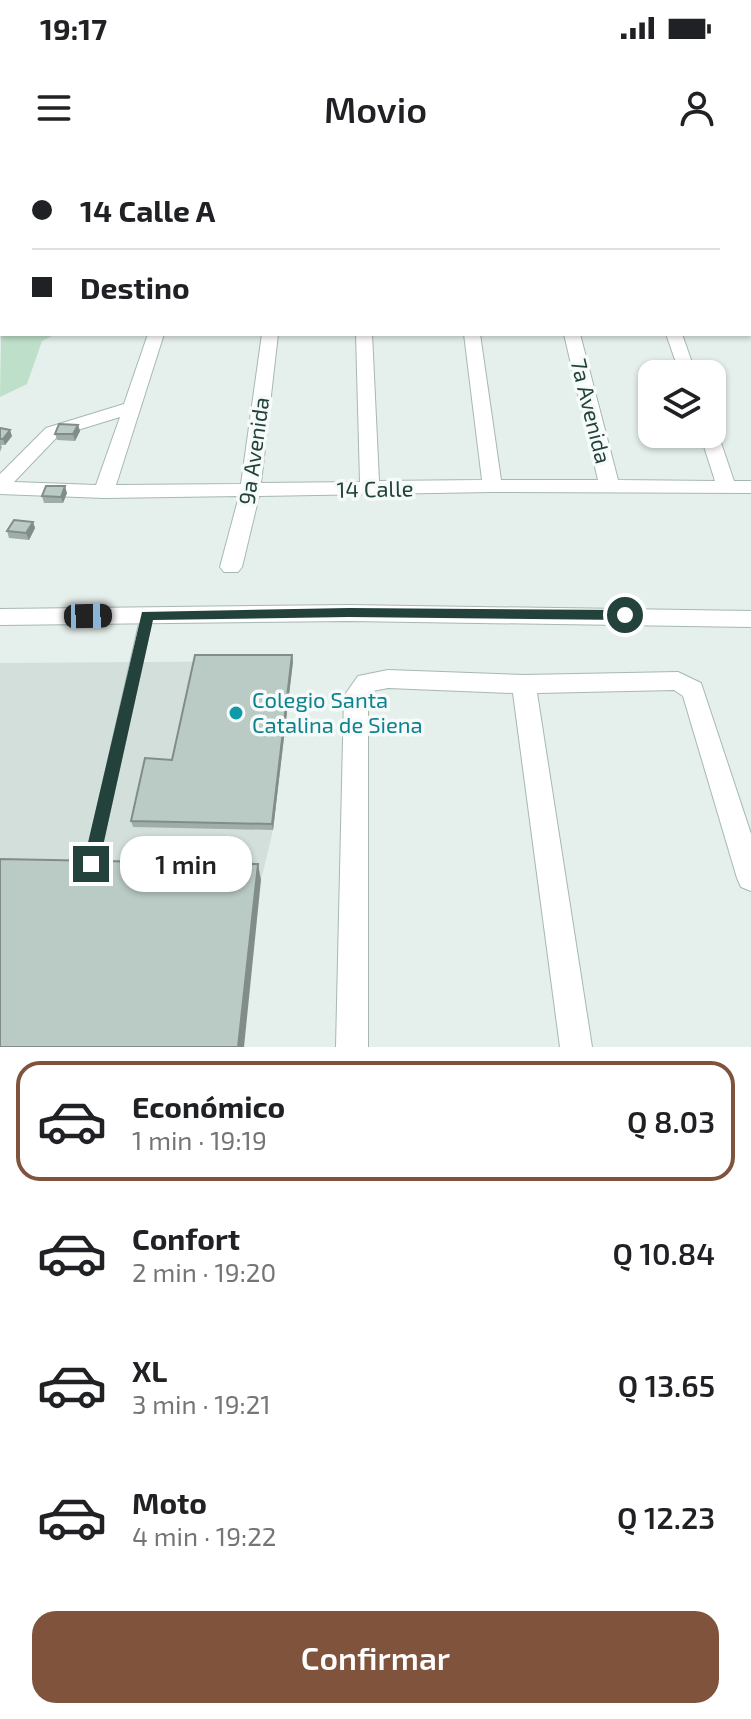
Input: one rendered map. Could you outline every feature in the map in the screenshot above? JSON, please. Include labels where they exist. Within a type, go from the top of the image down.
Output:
[{"type":"street","points":[[104,492],[155,336]]},
{"type":"street","name":"9a Avenida","points":[[231,567],[250,491],[270,336]]},
{"type":"street","points":[[364,336],[370,489]]},
{"type":"street","points":[[472,336],[492,486]]},
{"type":"street","name":"7a Avenida","points":[[572,336],[610,488]]},
{"type":"street","points":[[675,336],[683,360]]},
{"type":"street","points":[[0,481],[15,473],[52,432],[130,408]]},
{"type":"street","points":[[714,448],[727,487]]},
{"type":"street","name":"14 Calle","points":[[0,488],[104,492],[492,486],[751,487]]},
{"type":"street","points":[[0,617],[349,613],[751,619]]},
{"type":"street","points":[[352,1047],[356,696],[366,683],[388,679],[524,684],[678,681],[693,690],[751,878]]},
{"type":"street","points":[[524,684],[576,1047]]},
{"type":"lane","points":[[91,864],[147,615]]},
{"type":"shaded area","points":[[293,661],[273,830],[261,880],[0,1047],[0,663]]},
{"type":"green space","points":[[1,336],[52,336],[42,341],[27,384],[0,397]]},
{"type":"building","points":[[59,424],[78,425],[73,434],[55,434]]},
{"type":"building","points":[[0,428],[10,430],[3,439],[0,439]]},
{"type":"building","points":[[46,486],[65,486],[61,497],[42,496]]},
{"type":"building","points":[[14,520],[33,522],[26,533],[7,531]]},
{"type":"building","name":"Colegio Santa Catalina de Siena","points":[[195,655],[292,655],[272,824],[131,821],[145,758],[172,760]]},
{"type":"building","points":[[0,859],[258,864],[238,1047],[0,1047]]},
{"type":"place","name":"Colegio Santa Catalina de Siena","points":[[236,713]]},
{"type":"route","points":[[91,864],[147,615],[625,615]]}]
